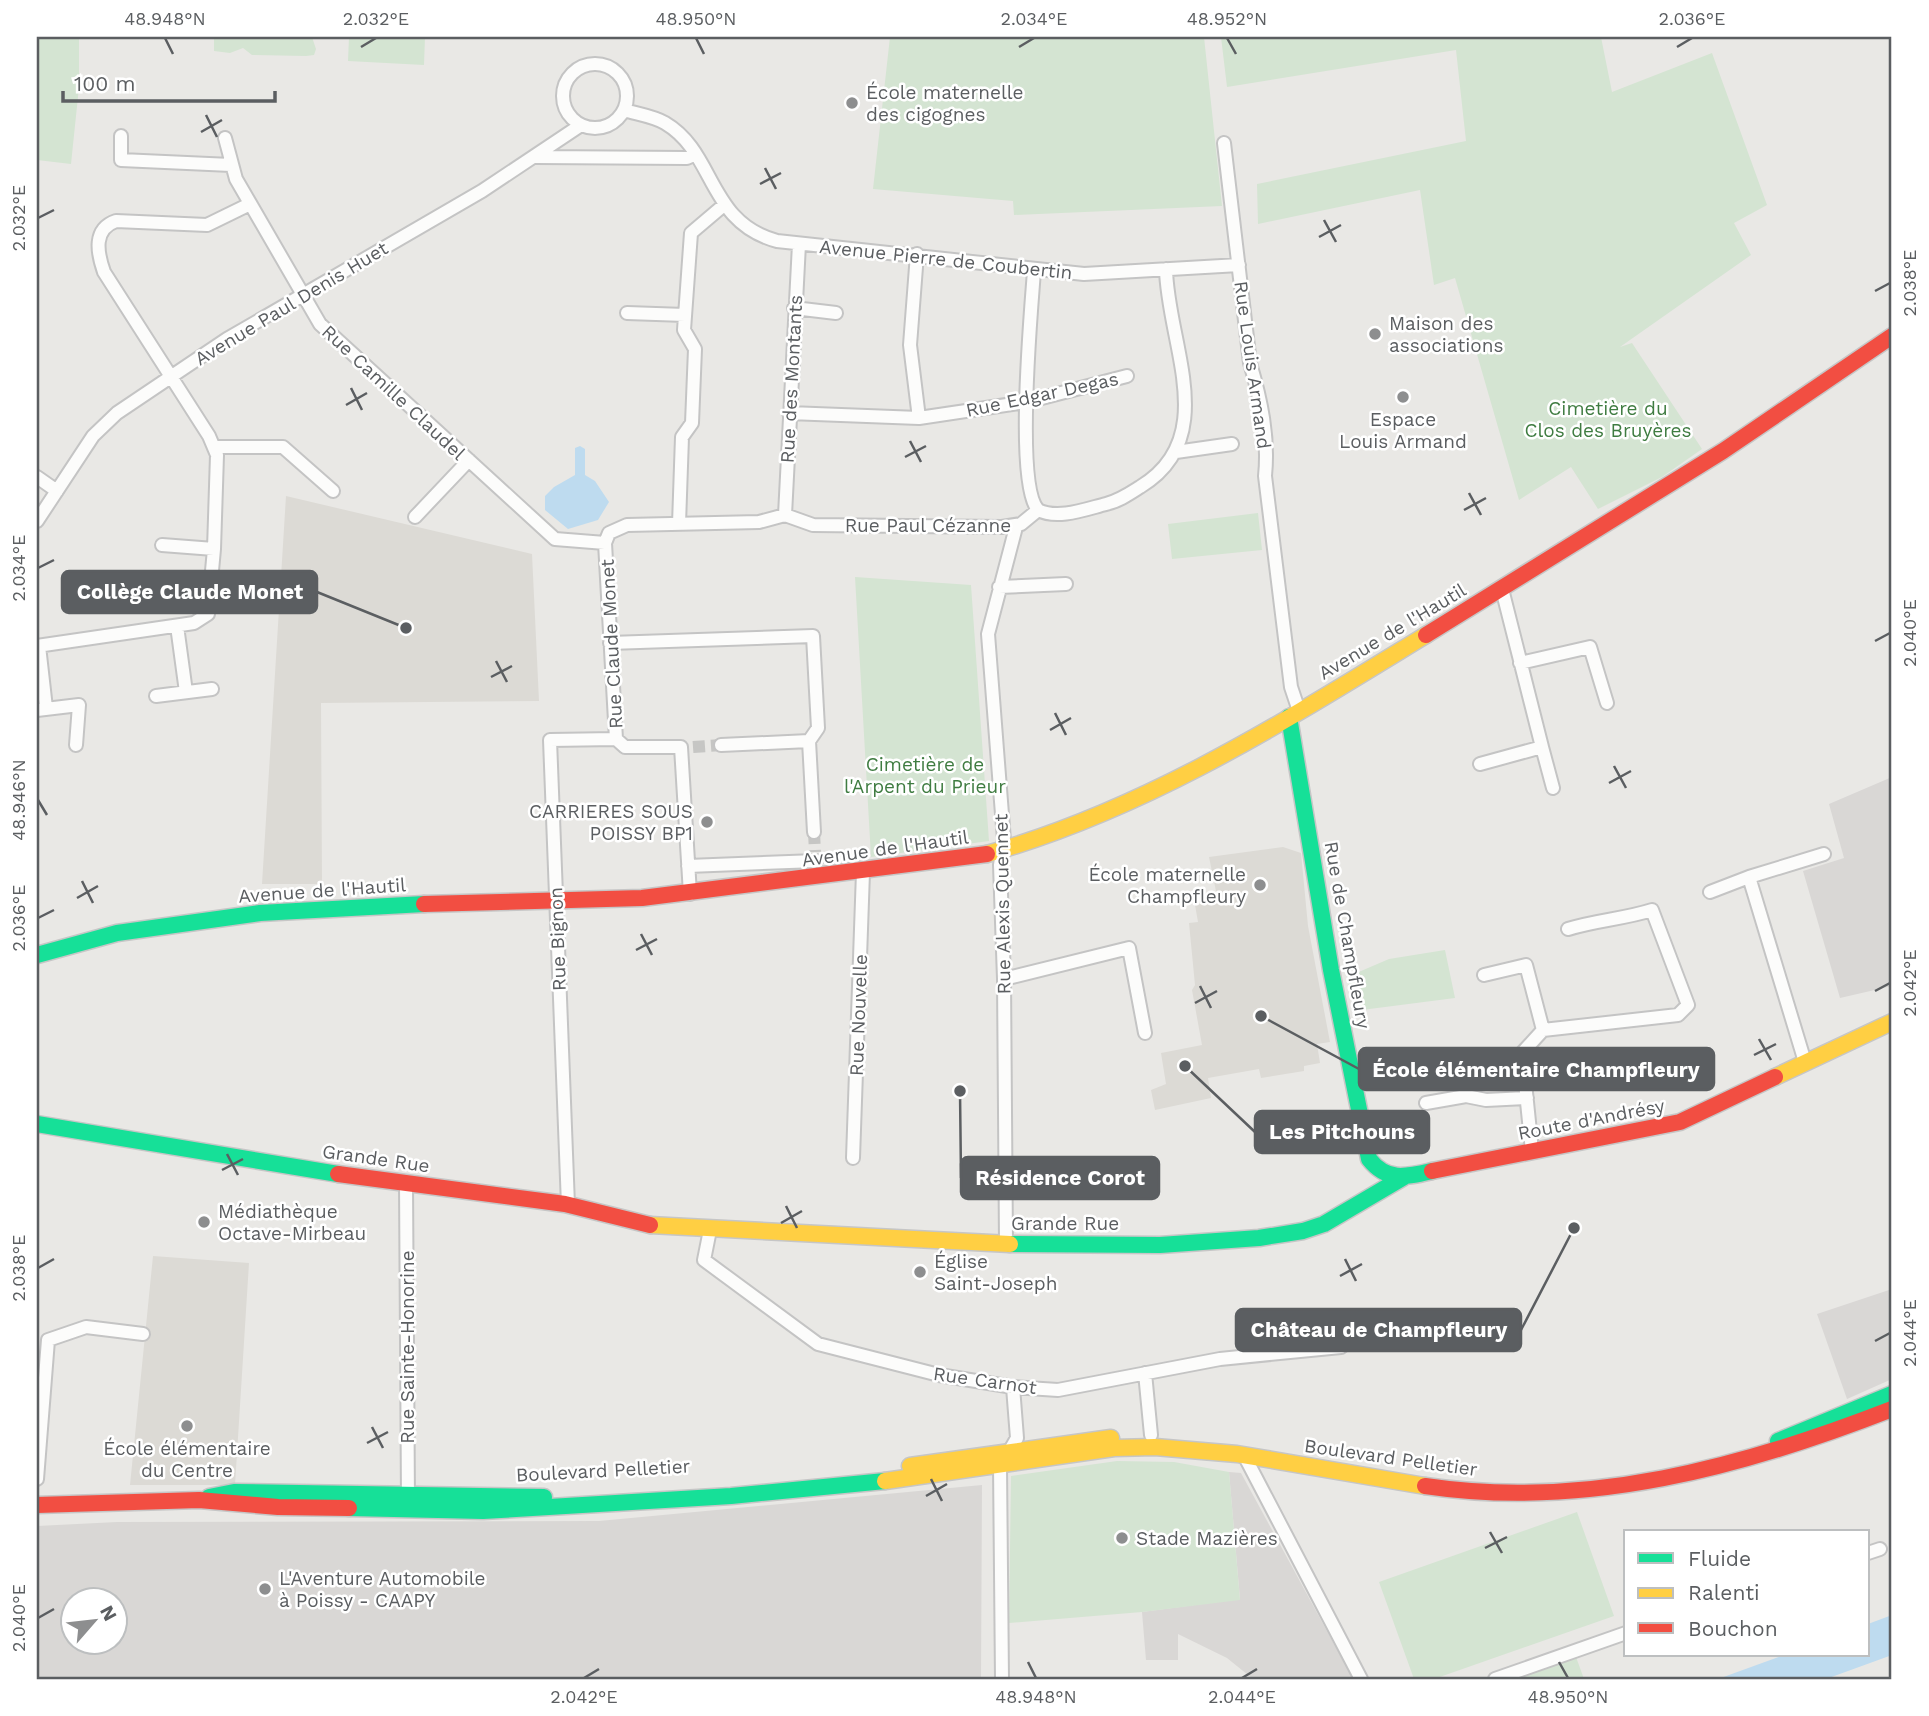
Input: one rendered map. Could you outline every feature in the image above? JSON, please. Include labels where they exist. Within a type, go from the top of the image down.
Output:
[{"type":"street","points":[[581,125],[568,114],[562,97],[567,79],[584,65],[605,65],[615,70],[626,89],[624,110]]},
{"type":"street","name":"Avenue Paul Denis Huet","points":[[37,520],[93,436],[108,420],[171,376],[535,157],[581,125],[601,128],[618,118],[624,110]]},
{"type":"street","name":"Avenue Pierre de Coubertin","points":[[624,110],[664,122],[694,155],[736,221],[758,236],[799,244],[917,254],[1034,271],[1084,274],[1239,265]]},
{"type":"street","points":[[121,136],[121,160],[231,165]]},
{"type":"street","name":"Rue Camille Claudel","points":[[225,138],[231,165],[250,204],[320,324],[555,540],[605,543]]},
{"type":"street","name":"Rue Louis Armand","points":[[1224,143],[1250,363],[1260,397],[1268,449],[1265,476],[1294,714]]},
{"type":"street","points":[[535,157],[687,158],[694,155]]},
{"type":"street","points":[[76,745],[79,705],[42,709],[38,646],[194,623],[208,614],[214,548],[215,447],[104,272],[99,257],[101,232],[105,225],[116,221],[207,225],[250,204]]},
{"type":"street","points":[[679,524],[682,437],[692,423],[695,349],[684,330],[691,233],[724,205]]},
{"type":"street","name":"Rue des Montants","points":[[785,515],[799,244]]},
{"type":"street","points":[[917,254],[910,345],[919,418]]},
{"type":"street","name":"Rue Paul Cézanne","points":[[785,515],[813,526],[1016,527],[1038,510],[1050,514],[1114,502],[1156,477],[1176,452],[1185,417],[1185,387],[1168,308],[1166,269]]},
{"type":"street","points":[[1034,271],[1026,402],[1030,496],[1038,510]]},
{"type":"street","points":[[794,308],[836,313]]},
{"type":"street","points":[[627,313],[685,315]]},
{"type":"street","name":"Avenue de l'Hautil","points":[[37,955],[117,933],[260,913],[361,906],[556,902],[690,894],[863,872],[1027,845],[1124,809],[1182,780],[1651,497],[1791,409],[1892,336]]},
{"type":"street","name":"Rue Edgar Degas","points":[[789,412],[919,418],[1026,402],[1127,376]]},
{"type":"street","points":[[1176,452],[1231,444]]},
{"type":"street","points":[[215,447],[283,447],[332,491]]},
{"type":"street","points":[[415,517],[468,460]]},
{"type":"street","points":[[37,477],[57,491]]},
{"type":"street","points":[[605,543],[609,533],[619,526],[759,522],[785,515]]},
{"type":"street","name":"Rue Alexis Quennet","points":[[1006,1244],[1001,851],[1004,840],[988,634],[1016,527]]},
{"type":"street","name":"Rue Claude Monet","points":[[605,543],[616,739],[625,747],[687,747],[690,894]]},
{"type":"street","points":[[162,545],[214,548]]},
{"type":"street","points":[[999,587],[1066,584]]},
{"type":"street","points":[[1502,589],[1553,788]]},
{"type":"street","points":[[177,626],[186,692]]},
{"type":"street","points":[[610,643],[813,636],[818,728],[809,741],[814,832]]},
{"type":"street","points":[[1520,663],[1590,647],[1607,703]]},
{"type":"street","points":[[156,696],[212,689]]},
{"type":"street","name":"Rue de Champfleury","points":[[1294,714],[1331,970],[1369,1159]]},
{"type":"street","name":"Rue Bignon","points":[[568,1205],[550,740],[616,739]]},
{"type":"street","points":[[721,746],[809,741]]},
{"type":"street","points":[[1480,764],[1542,747]]},
{"type":"street","points":[[1710,892],[1824,854]]},
{"type":"street","name":"Avenue de l'Hautil","points":[[688,866],[816,856],[817,878]]},
{"type":"street","name":"Rue Nouvelle","points":[[852,1158],[863,872]]},
{"type":"street","points":[[1749,877],[1805,1062]]},
{"type":"street","points":[[1532,1152],[1522,1053],[1543,1030],[1678,1015],[1688,1004],[1652,910],[1622,920],[1601,919],[1568,929]]},
{"type":"street","points":[[1004,979],[1129,948],[1145,1033]]},
{"type":"street","points":[[1484,975],[1526,965],[1543,1030]]},
{"type":"street","name":"Route d'Andrésy","points":[[1404,1177],[1681,1122],[1892,1022]]},
{"type":"street","points":[[1426,1103],[1466,1096],[1486,1100],[1527,1098]]},
{"type":"street","name":"Grande Rue","points":[[37,1124],[157,1146],[568,1205],[660,1228],[1006,1244],[1160,1245],[1259,1238],[1303,1231],[1324,1224],[1404,1177]]},
{"type":"street","points":[[1369,1159],[1382,1173],[1404,1177]]},
{"type":"street","points":[[1369,1159],[1374,1185],[1370,1196]]},
{"type":"street","name":"Rue Sainte-Honorine","points":[[406,1183],[407,1494],[412,1511]]},
{"type":"street","name":"Rue Carnot","points":[[710,1230],[704,1260],[818,1343],[939,1374],[1013,1387],[1058,1390],[1220,1359],[1341,1347],[1351,1339],[1375,1338]]},
{"type":"street","points":[[37,1479],[48,1340],[86,1327],[143,1334]]},
{"type":"street","points":[[1145,1373],[1151,1435]]},
{"type":"street","points":[[1002,1679],[1005,1458],[1017,1438],[1013,1387]]},
{"type":"street","name":"Boulevard Pelletier","points":[[37,1505],[199,1500],[233,1505],[483,1511],[731,1496],[857,1485],[1005,1458],[1075,1441],[1151,1435],[1188,1437],[1442,1481],[1559,1483],[1624,1477],[1751,1451],[1892,1394]]},
{"type":"street","name":"Boulevard Pelletier","points":[[199,1500],[233,1492],[547,1497],[766,1482],[1153,1446],[1244,1455],[1442,1489],[1563,1492],[1678,1475],[1754,1460],[1796,1447],[1892,1409]]},
{"type":"street","points":[[1244,1455],[1362,1679]]},
{"type":"street","points":[[1495,1679],[1624,1634]]},
{"type":"shaded area","points":[[286,496],[532,554],[539,701],[321,703],[322,884],[262,884]]},
{"type":"shaded area","points":[[1892,777],[1892,986],[1840,998],[1803,871],[1844,858],[1829,804]]},
{"type":"shaded area","points":[[1283,847],[1301,853],[1308,926],[1330,1042],[1317,1044],[1320,1063],[1304,1066],[1304,1071],[1261,1078],[1259,1069],[1208,1078],[1211,1098],[1155,1110],[1151,1090],[1166,1084],[1161,1053],[1202,1045],[1192,990],[1195,985],[1189,923],[1198,922],[1195,905],[1218,901],[1209,857]]},
{"type":"shaded area","name":"École élémentaire du Centre","points":[[153,1256],[249,1263],[235,1485],[130,1485]]},
{"type":"shaded area","points":[[1892,1289],[1892,1379],[1847,1399],[1817,1314]]},
{"type":"shaded area","points":[[1229,1472],[1241,1473],[1353,1679],[1253,1679],[1227,1658],[1178,1634],[1178,1660],[1146,1660],[1142,1612],[1240,1599]]},
{"type":"shaded area","points":[[982,1485],[981,1679],[37,1679],[37,1526],[117,1522],[599,1521]]},
{"type":"green space","points":[[37,37],[79,37],[79,87],[71,164],[37,160]]},
{"type":"green space","points":[[214,37],[312,37],[316,49],[314,55],[306,56],[252,55],[243,48],[230,53],[214,51]]},
{"type":"green space","points":[[349,37],[425,37],[424,65],[348,61]]},
{"type":"green space","points":[[890,37],[1204,37],[1222,206],[1014,215],[1013,201],[873,189]]},
{"type":"green space","name":"Cimetière du Clos des Bruyères","points":[[1221,37],[1601,37],[1612,92],[1712,53],[1767,205],[1734,223],[1751,255],[1620,347],[1632,343],[1702,449],[1662,477],[1598,509],[1571,467],[1519,500],[1455,278],[1434,285],[1420,190],[1258,224],[1257,184],[1466,141],[1456,50],[1227,87]]},
{"type":"green space","points":[[1258,513],[1262,550],[1172,559],[1168,524]]},
{"type":"green space","name":"Cimetière de l'Arpent du Prieur","points":[[855,577],[971,585],[989,841],[871,857]]},
{"type":"green space","points":[[1445,950],[1455,998],[1354,1011],[1347,977],[1389,959]]},
{"type":"green space","name":"Stade Mazières","points":[[1117,1461],[1174,1462],[1229,1472],[1240,1600],[1142,1612],[1009,1623],[1011,1476]]},
{"type":"green space","points":[[1577,1512],[1614,1616],[1434,1679],[1414,1679],[1379,1582]]},
{"type":"green space","points":[[1576,1657],[1584,1679],[1517,1679]]},
{"type":"water","points":[[580,446],[585,449],[585,475],[595,481],[609,502],[598,520],[568,529],[545,510],[545,496],[554,487],[575,475],[575,448]]},
{"type":"water","points":[[1892,1615],[1892,1655],[1826,1679],[1718,1679],[1781,1656],[1870,1656],[1870,1623]]},
{"type":"tunnel","points":[[693,747],[721,745]]},
{"type":"tunnel","points":[[814,832],[815,852]]},
{"type":"traffic: fast","points":[[1289,717],[1331,970],[1369,1159],[1383,1171],[1398,1176],[1432,1171]]},
{"type":"traffic: fast","points":[[37,955],[117,933],[260,913],[424,904]]},
{"type":"traffic: fast","points":[[37,1124],[338,1174]]},
{"type":"traffic: fast","points":[[1010,1244],[1160,1245],[1259,1238],[1303,1231],[1324,1224],[1404,1177]]},
{"type":"traffic: fast","points":[[1778,1441],[1892,1394]]},
{"type":"traffic: fast","points":[[349,1508],[483,1511],[731,1496],[885,1481]]},
{"type":"traffic: fast","points":[[209,1497],[234,1492],[544,1497]]},
{"type":"traffic: slow","points":[[987,854],[1046,835],[1159,788],[1267,730],[1426,635]]},
{"type":"traffic: slow","points":[[1775,1077],[1892,1022]]},
{"type":"traffic: slow","points":[[650,1225],[1010,1244]]},
{"type":"traffic: slow","points":[[910,1466],[1111,1438]]},
{"type":"traffic: slow","points":[[885,1481],[1114,1448],[1155,1447],[1237,1454],[1425,1486]]},
{"type":"traffic: jam","points":[[1426,635],[1723,451],[1892,336]]},
{"type":"traffic: jam","points":[[424,904],[642,898],[987,854]]},
{"type":"traffic: jam","points":[[1432,1171],[1680,1122],[1775,1077]]},
{"type":"traffic: jam","points":[[338,1174],[565,1204],[650,1225]]},
{"type":"traffic: jam","points":[[1425,1486],[1485,1492],[1545,1492],[1663,1478],[1779,1449],[1892,1409]]},
{"type":"traffic: jam","points":[[37,1505],[199,1500],[278,1507],[349,1508]]},
{"type":"place","name":"École maternelle des cigognes","points":[[852,103]]},
{"type":"place","name":"Maison des associations","points":[[1375,334]]},
{"type":"place","name":"Espace Louis Armand","points":[[1403,397]]},
{"type":"place","name":"Collège Claude Monet","points":[[406,628]]},
{"type":"place","name":"CARRIERES SOUS POISSY BP1","points":[[707,822]]},
{"type":"place","name":"École maternelle Champfleury","points":[[1260,885]]},
{"type":"place","name":"École élémentaire Champfleury","points":[[1261,1016]]},
{"type":"place","name":"Les Pitchouns","points":[[1185,1066]]},
{"type":"place","name":"Résidence Corot","points":[[960,1091]]},
{"type":"place","name":"Médiathèque Octave-Mirbeau","points":[[204,1222]]},
{"type":"place","name":"Château de Champfleury","points":[[1574,1228]]},
{"type":"place","name":"Église Saint-Joseph","points":[[920,1272]]},
{"type":"place","name":"École élémentaire du Centre","points":[[187,1426]]},
{"type":"place","name":"Stade Mazières","points":[[1122,1538]]},
{"type":"place","name":"L'Aventure Automobile à Poissy - CAAPY","points":[[265,1589]]}]
